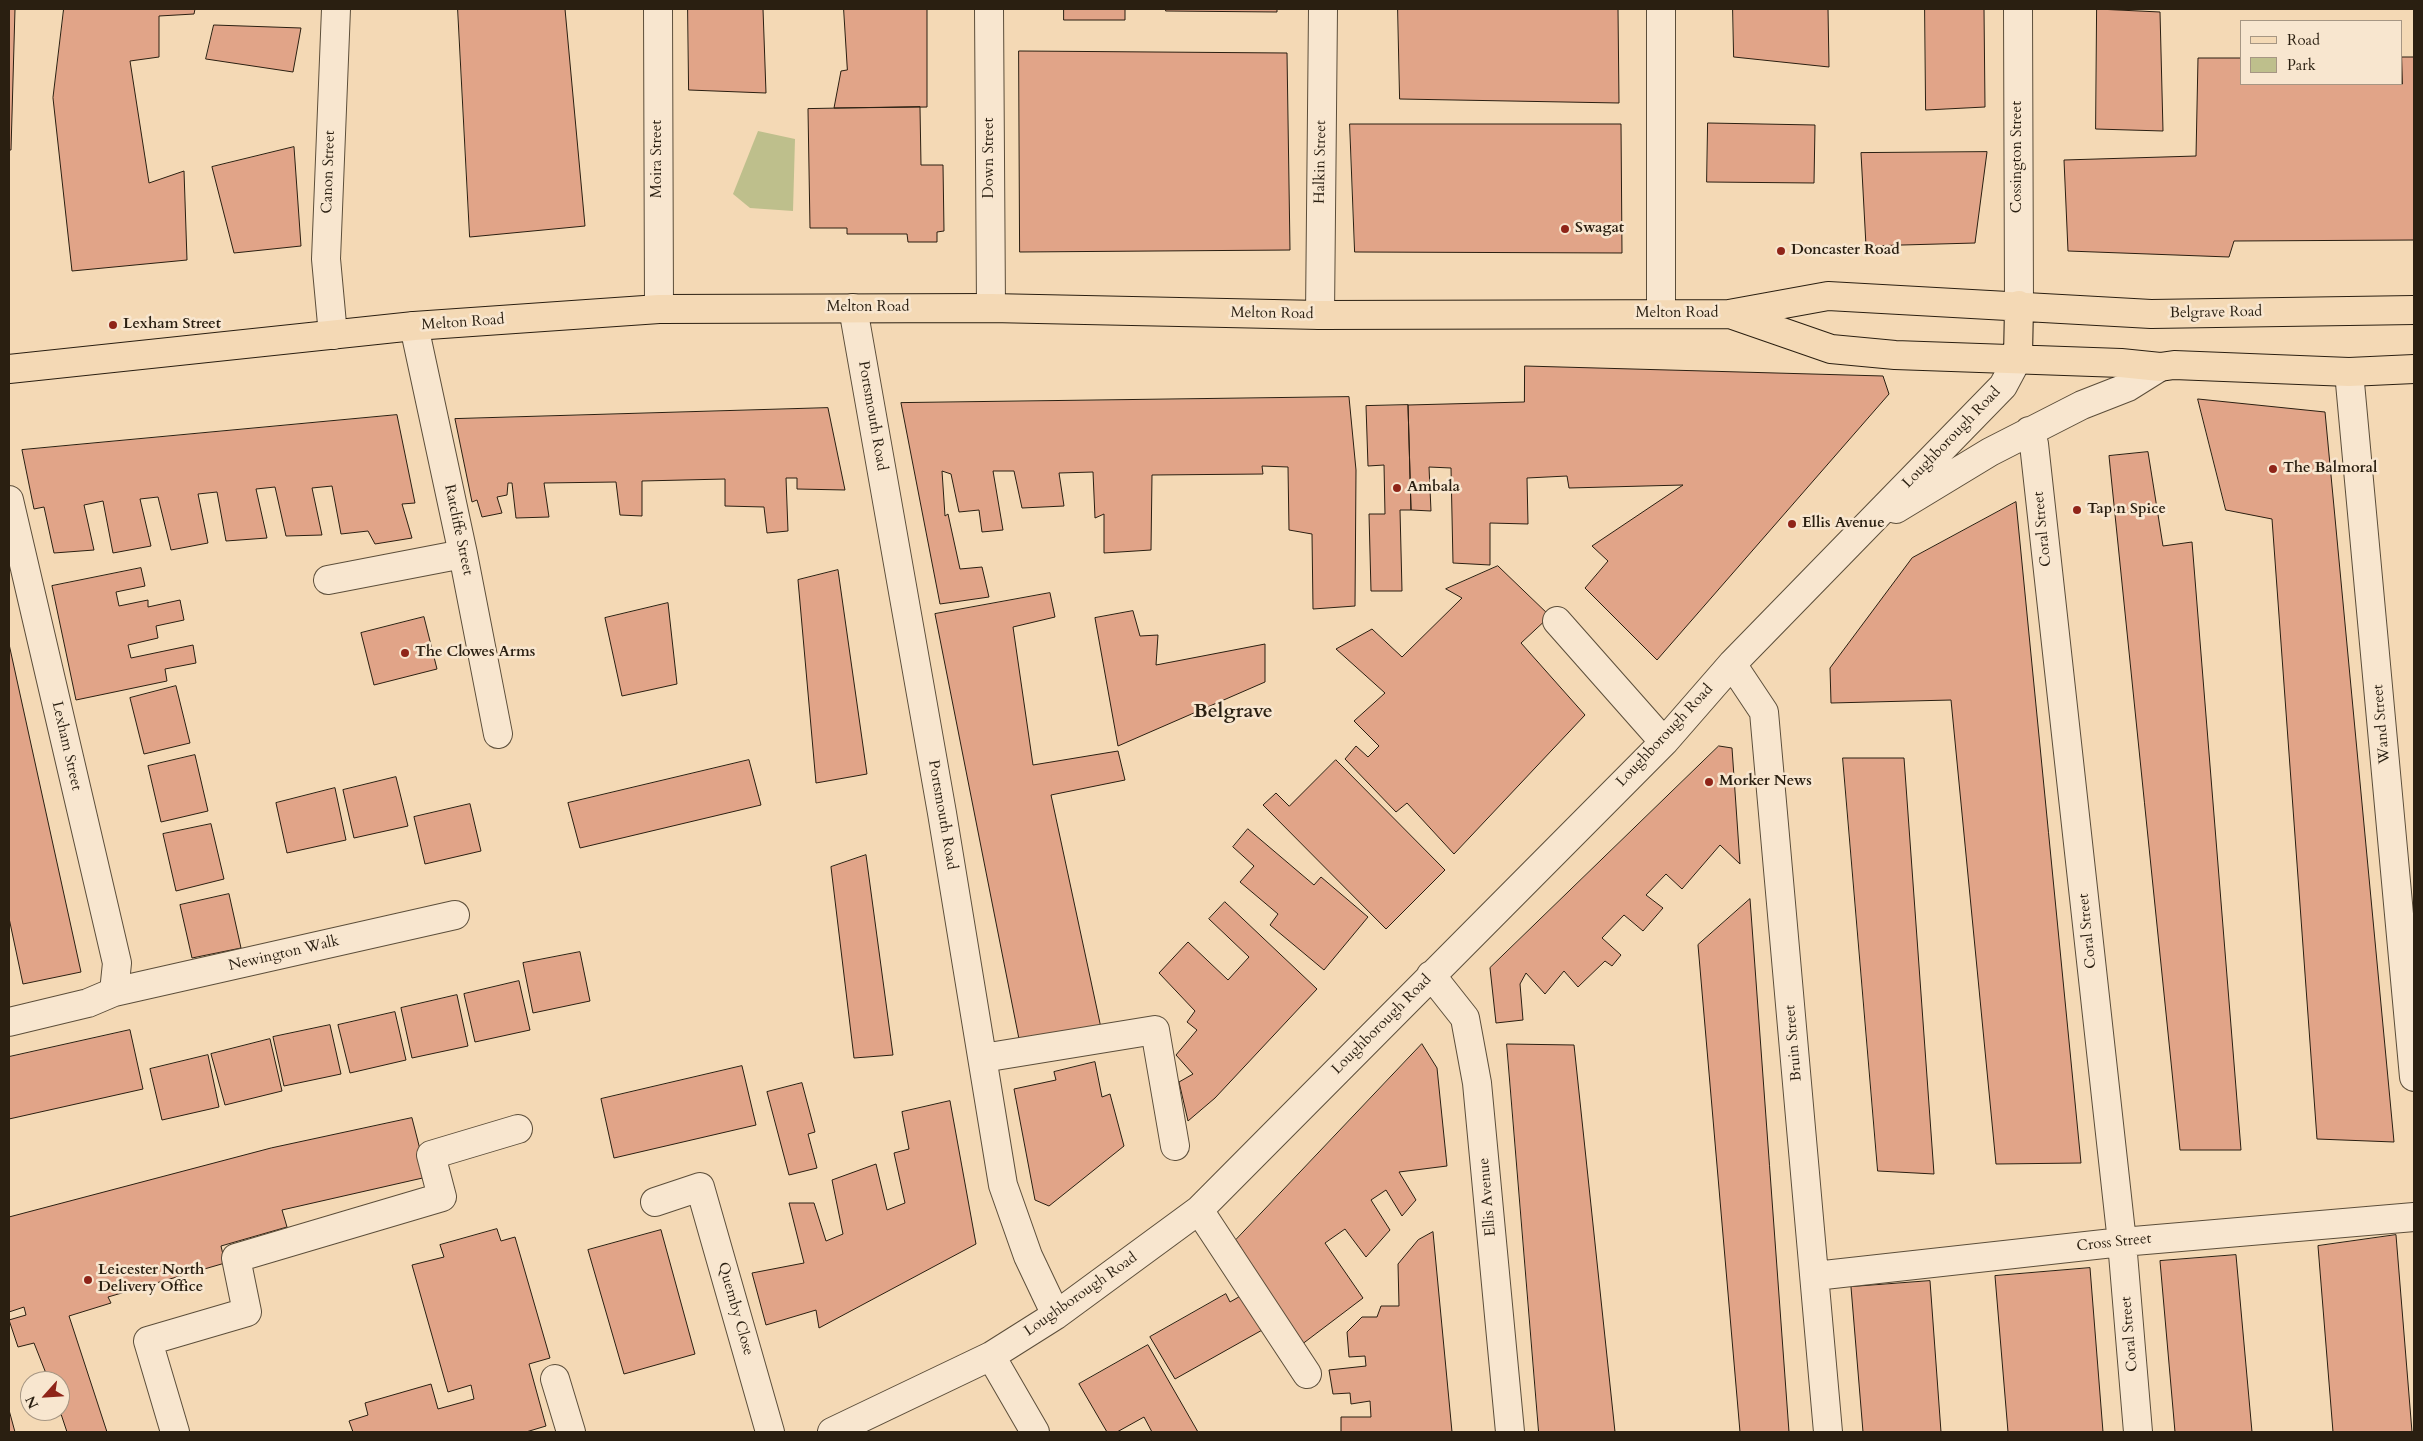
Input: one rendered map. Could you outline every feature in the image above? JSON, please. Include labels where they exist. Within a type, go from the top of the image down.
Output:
[{"type":"main road","name":"Melton Road","points":[[9,369],[414,326],[658,309],[991,308],[1320,315],[1729,314],[1828,296],[2019,305]]},
{"type":"main road","name":"Belgrave Road","points":[[2019,305],[2151,314],[2414,310]]},
{"type":"main road","name":"Loughborough Road","points":[[2018,358],[2019,305]]},
{"type":"main road","name":"Melton Road","points":[[1729,314],[1831,349],[1895,355],[2018,358]]},
{"type":"main road","points":[[2018,358],[2121,363],[2160,367],[2174,364],[2349,372],[2414,368]]},
{"type":"street","name":"Canon Street","points":[[333,335],[326,259],[336,9]]},
{"type":"street","name":"Moira Street","points":[[658,9],[658,309]]},
{"type":"street","name":"Down Street","points":[[989,9],[991,308]]},
{"type":"street","name":"Halkin Street","points":[[1320,315],[1323,9]]},
{"type":"street","points":[[1661,9],[1661,314]]},
{"type":"street","name":"Cossington Street","points":[[2018,9],[2019,305]]},
{"type":"street","name":"Portsmouth Road","points":[[853,308],[942,813],[1003,1184],[1028,1256],[1056,1315]]},
{"type":"street","name":"Ratcliffe Street","points":[[414,326],[463,554],[498,734]]},
{"type":"street","name":"Loughborough Road","points":[[832,1432],[991,1356],[1056,1315],[1199,1210],[1664,742],[1732,664],[2003,386],[2018,358]]},
{"type":"street","name":"Loughborough Road","points":[[1862,529],[1990,452],[2082,405],[2128,387],[2160,367]]},
{"type":"street","name":"Wand Street","points":[[2349,372],[2414,1076]]},
{"type":"street","name":"Coral Street","points":[[2029,431],[2034,444],[2122,1242],[2138,1432]]},
{"type":"street","name":"Lexham Street","points":[[9,500],[117,963],[114,992]]},
{"type":"street","points":[[328,580],[463,554]]},
{"type":"street","points":[[1557,621],[1664,742]]},
{"type":"street","name":"Bruin Street","points":[[1732,664],[1764,712],[1828,1432]]},
{"type":"street","name":"Newington Walk","points":[[9,1022],[88,1003],[114,992],[455,915]]},
{"type":"street","name":"Ellis Avenue","points":[[1431,975],[1465,1018],[1477,1084],[1510,1432]]},
{"type":"street","points":[[983,1058],[1155,1030],[1175,1146]]},
{"type":"street","points":[[175,1432],[148,1341],[247,1312],[236,1258],[442,1198],[431,1155],[518,1129]]},
{"type":"street","name":"Quemby Close","points":[[655,1202],[700,1187],[770,1432]]},
{"type":"street","points":[[1199,1210],[1307,1374]]},
{"type":"street","name":"Cross Street","points":[[1815,1276],[2122,1242],[2414,1217]]},
{"type":"street","points":[[991,1356],[1034,1432]]},
{"type":"street","points":[[555,1379],[571,1432]]},
{"type":"green space","points":[[758,131],[795,139],[793,211],[750,208],[733,194]]},
{"type":"building","points":[[9,9],[15,9],[11,150],[9,150]]},
{"type":"building","points":[[64,9],[195,9],[194,14],[159,16],[159,57],[130,61],[149,183],[184,171],[187,260],[72,271],[53,98]]},
{"type":"building","points":[[458,9],[565,9],[585,226],[470,237]]},
{"type":"building","points":[[688,9],[763,9],[766,93],[689,90]]},
{"type":"building","points":[[844,9],[927,9],[927,107],[834,108],[841,71],[847,70]]},
{"type":"building","points":[[1064,9],[1125,9],[1125,20],[1064,20]]},
{"type":"building","points":[[1166,9],[1277,9],[1277,12],[1166,11]]},
{"type":"building","points":[[1398,9],[1618,9],[1619,103],[1400,99]]},
{"type":"building","points":[[1733,9],[1828,9],[1829,67],[1734,57]]},
{"type":"building","points":[[1925,9],[1984,9],[1985,107],[1926,110]]},
{"type":"building","points":[[2097,9],[2160,12],[2163,131],[2096,129]]},
{"type":"building","points":[[214,25],[301,28],[293,72],[206,59]]},
{"type":"building","points":[[1019,51],[1287,53],[1290,250],[1020,252]]},
{"type":"building","points":[[2403,57],[2414,57],[2414,240],[2234,241],[2229,257],[2068,251],[2064,160],[2196,156],[2198,58],[2240,58],[2240,85],[2403,85]]},
{"type":"building","points":[[920,107],[921,165],[943,165],[944,231],[937,232],[937,242],[908,242],[907,234],[847,234],[847,228],[810,228],[808,109]]},
{"type":"building","points":[[1708,123],[1815,125],[1814,183],[1707,182]]},
{"type":"building","points":[[1350,124],[1621,124],[1622,253],[1355,252]]},
{"type":"building","points":[[294,147],[301,246],[234,253],[212,167]]},
{"type":"building","points":[[1987,152],[1975,243],[1866,246],[1861,153]]},
{"type":"building","points":[[1525,366],[1883,376],[1889,394],[1657,660],[1585,588],[1608,561],[1592,546],[1683,485],[1569,488],[1567,476],[1527,478],[1528,524],[1490,523],[1490,565],[1453,563],[1451,468],[1429,467],[1431,511],[1411,510],[1408,405],[1524,402]]},
{"type":"building","points":[[1349,397],[1356,470],[1355,606],[1313,609],[1312,534],[1289,530],[1288,467],[1262,466],[1263,474],[1152,475],[1151,550],[1104,553],[1104,514],[1095,518],[1093,472],[1059,473],[1064,506],[1022,508],[1014,471],[993,471],[1003,530],[982,532],[979,510],[959,512],[951,474],[942,471],[945,516],[948,514],[960,569],[982,567],[989,597],[940,604],[901,403]]},
{"type":"building","points":[[2198,399],[2325,412],[2394,1142],[2317,1139],[2272,519],[2226,510]]},
{"type":"building","name":"Ambala","points":[[1408,405],[1411,510],[1400,510],[1402,591],[1371,591],[1369,514],[1385,514],[1384,465],[1368,466],[1366,406]]},
{"type":"building","points":[[828,408],[845,490],[797,489],[797,478],[786,478],[788,531],[767,533],[764,507],[725,506],[725,479],[642,481],[642,516],[620,515],[616,482],[544,483],[549,517],[516,518],[512,483],[508,483],[507,495],[497,497],[502,513],[482,517],[477,500],[472,502],[455,419]]},
{"type":"building","points":[[397,415],[415,503],[402,504],[412,538],[375,544],[368,531],[341,534],[332,486],[312,488],[322,535],[286,536],[275,487],[256,489],[267,538],[226,541],[217,492],[198,494],[208,543],[171,550],[158,497],[140,499],[151,546],[113,553],[103,501],[84,505],[94,550],[54,553],[44,507],[34,509],[22,450]]},
{"type":"building","points":[[2148,452],[2163,546],[2192,542],[2241,1150],[2180,1150],[2109,456]]},
{"type":"building","points":[[2016,502],[2081,1163],[1996,1164],[1951,700],[1831,703],[1830,668],[1912,558]]},
{"type":"building","points":[[1498,566],[1550,616],[1521,643],[1585,715],[1454,854],[1407,803],[1396,812],[1345,759],[1356,746],[1368,757],[1379,746],[1354,721],[1385,693],[1336,649],[1372,629],[1402,657],[1462,598],[1446,589]]},
{"type":"building","points":[[141,568],[145,586],[116,592],[119,606],[148,600],[148,607],[180,600],[184,620],[156,626],[158,638],[128,645],[131,658],[193,645],[196,663],[165,669],[167,681],[76,700],[52,586]]},
{"type":"building","points":[[838,570],[867,774],[816,783],[798,580]]},
{"type":"building","points":[[1050,593],[1055,617],[1013,627],[1033,765],[1118,751],[1125,780],[1051,795],[1101,1028],[1020,1044],[935,614]]},
{"type":"building","points":[[668,603],[677,684],[622,696],[605,618]]},
{"type":"building","points":[[1133,611],[1140,636],[1158,635],[1156,665],[1265,644],[1265,682],[1118,746],[1095,618]]},
{"type":"building","points":[[424,617],[437,669],[374,685],[361,633]]},
{"type":"building","points":[[9,644],[81,972],[23,984],[9,918]]},
{"type":"building","points":[[176,686],[190,743],[144,754],[130,698]]},
{"type":"building","points":[[1719,746],[1732,748],[1740,864],[1720,845],[1682,889],[1666,874],[1646,895],[1663,908],[1643,931],[1624,915],[1602,938],[1621,955],[1612,966],[1605,961],[1578,987],[1564,971],[1545,994],[1526,973],[1520,984],[1523,1020],[1496,1023],[1490,968]]},
{"type":"building","points":[[195,755],[208,811],[161,822],[148,766]]},
{"type":"building","points":[[1843,758],[1904,758],[1934,1174],[1878,1171]]},
{"type":"building","points":[[749,760],[761,805],[580,848],[568,803]]},
{"type":"building","points":[[1336,760],[1445,870],[1386,929],[1263,805],[1276,793],[1289,806]]},
{"type":"building","points":[[396,777],[408,826],[354,838],[343,790]]},
{"type":"building","points":[[335,788],[346,840],[287,853],[276,803]]},
{"type":"building","points":[[470,804],[481,851],[425,864],[414,817]]},
{"type":"building","points":[[211,824],[224,879],[176,891],[163,834]]},
{"type":"building","points":[[1248,829],[1314,885],[1321,877],[1368,917],[1324,970],[1270,925],[1278,914],[1240,882],[1254,866],[1233,847]]},
{"type":"building","points":[[866,855],[893,1055],[854,1058],[831,867]]},
{"type":"building","points":[[229,894],[241,948],[192,958],[180,905]]},
{"type":"building","points":[[1750,899],[1789,1432],[1740,1432],[1698,945]]},
{"type":"building","points":[[1225,902],[1317,989],[1215,1098],[1188,1121],[1179,1082],[1193,1074],[1176,1055],[1197,1030],[1187,1022],[1195,1011],[1159,973],[1188,942],[1228,980],[1249,957],[1209,919]]},
{"type":"building","points":[[580,952],[590,1001],[533,1013],[523,963]]},
{"type":"building","points":[[519,981],[530,1030],[475,1042],[464,994]]},
{"type":"building","points":[[457,995],[468,1046],[412,1058],[401,1008]]},
{"type":"building","points":[[395,1012],[406,1060],[350,1073],[338,1025]]},
{"type":"building","points":[[330,1025],[341,1074],[284,1086],[273,1037]]},
{"type":"building","points":[[130,1030],[143,1089],[9,1119],[9,1057]]},
{"type":"building","points":[[270,1039],[282,1091],[225,1105],[211,1054]]},
{"type":"building","points":[[1422,1044],[1437,1068],[1447,1166],[1399,1172],[1416,1200],[1402,1216],[1386,1190],[1371,1200],[1390,1230],[1366,1257],[1345,1229],[1325,1243],[1363,1298],[1301,1345],[1236,1240]]},
{"type":"building","points":[[1507,1044],[1574,1045],[1615,1432],[1539,1432]]},
{"type":"building","points":[[208,1055],[219,1107],[162,1120],[150,1069]]},
{"type":"building","points":[[1095,1062],[1102,1097],[1110,1094],[1124,1146],[1049,1206],[1035,1200],[1014,1089],[1056,1080],[1054,1072]]},
{"type":"building","points":[[742,1066],[756,1125],[614,1158],[601,1099]]},
{"type":"building","points":[[802,1083],[815,1132],[808,1134],[817,1168],[789,1175],[767,1092]]},
{"type":"building","points":[[950,1101],[976,1244],[819,1328],[816,1310],[766,1325],[752,1273],[804,1263],[789,1203],[814,1203],[826,1241],[843,1234],[832,1180],[876,1164],[887,1210],[905,1203],[894,1153],[909,1149],[902,1112]]},
{"type":"building","name":"Leicester North Delivery Office","points":[[412,1118],[427,1177],[282,1210],[287,1227],[221,1246],[225,1263],[108,1297],[111,1303],[69,1316],[107,1432],[67,1432],[63,1421],[70,1421],[70,1371],[45,1371],[34,1343],[18,1347],[9,1320],[26,1315],[24,1307],[9,1312],[9,1217],[271,1148]]},
{"type":"building","points":[[497,1229],[501,1241],[515,1237],[550,1358],[529,1364],[546,1426],[526,1432],[353,1432],[349,1421],[368,1415],[365,1403],[431,1384],[438,1409],[474,1399],[471,1385],[448,1392],[412,1265],[444,1257],[440,1245]]},
{"type":"building","points":[[661,1230],[695,1354],[624,1374],[588,1250]]},
{"type":"building","points":[[1433,1232],[1452,1432],[1341,1432],[1341,1417],[1371,1417],[1370,1401],[1351,1404],[1350,1393],[1333,1394],[1329,1370],[1366,1366],[1365,1356],[1349,1357],[1347,1332],[1362,1317],[1377,1317],[1381,1306],[1399,1306],[1398,1264],[1418,1240]]},
{"type":"building","points":[[2396,1235],[2412,1432],[2333,1432],[2318,1246]]},
{"type":"building","points":[[2236,1255],[2252,1432],[2175,1432],[2160,1261]]},
{"type":"building","points":[[2090,1268],[2103,1432],[2008,1432],[1995,1276]]},
{"type":"building","points":[[1930,1281],[1941,1432],[1863,1432],[1851,1287]]},
{"type":"building","points":[[1226,1294],[1230,1302],[1244,1294],[1264,1329],[1175,1379],[1150,1337]]},
{"type":"building","points":[[1148,1345],[1198,1432],[1152,1432],[1144,1417],[1117,1432],[1107,1432],[1079,1384]]},
{"type":"building","points":[[9,1410],[15,1432],[9,1432]]},
{"type":"place","name":"Swagat","points":[[1565,229]]},
{"type":"place","name":"Doncaster Road","points":[[1781,251]]},
{"type":"place","name":"Lexham Street","points":[[113,325]]},
{"type":"place","name":"The Balmoral","points":[[2273,469]]},
{"type":"place","name":"Ambala","points":[[1397,488]]},
{"type":"place","name":"Tap n Spice","points":[[2077,510]]},
{"type":"place","name":"Ellis Avenue","points":[[1792,524]]},
{"type":"place","name":"The Clowes Arms","points":[[405,653]]},
{"type":"place","name":"Morker News","points":[[1709,782]]},
{"type":"place","name":"Leicester North Delivery Office","points":[[88,1280]]},
{"type":"district","name":"Belgrave","points":[[1233,712]]}]
